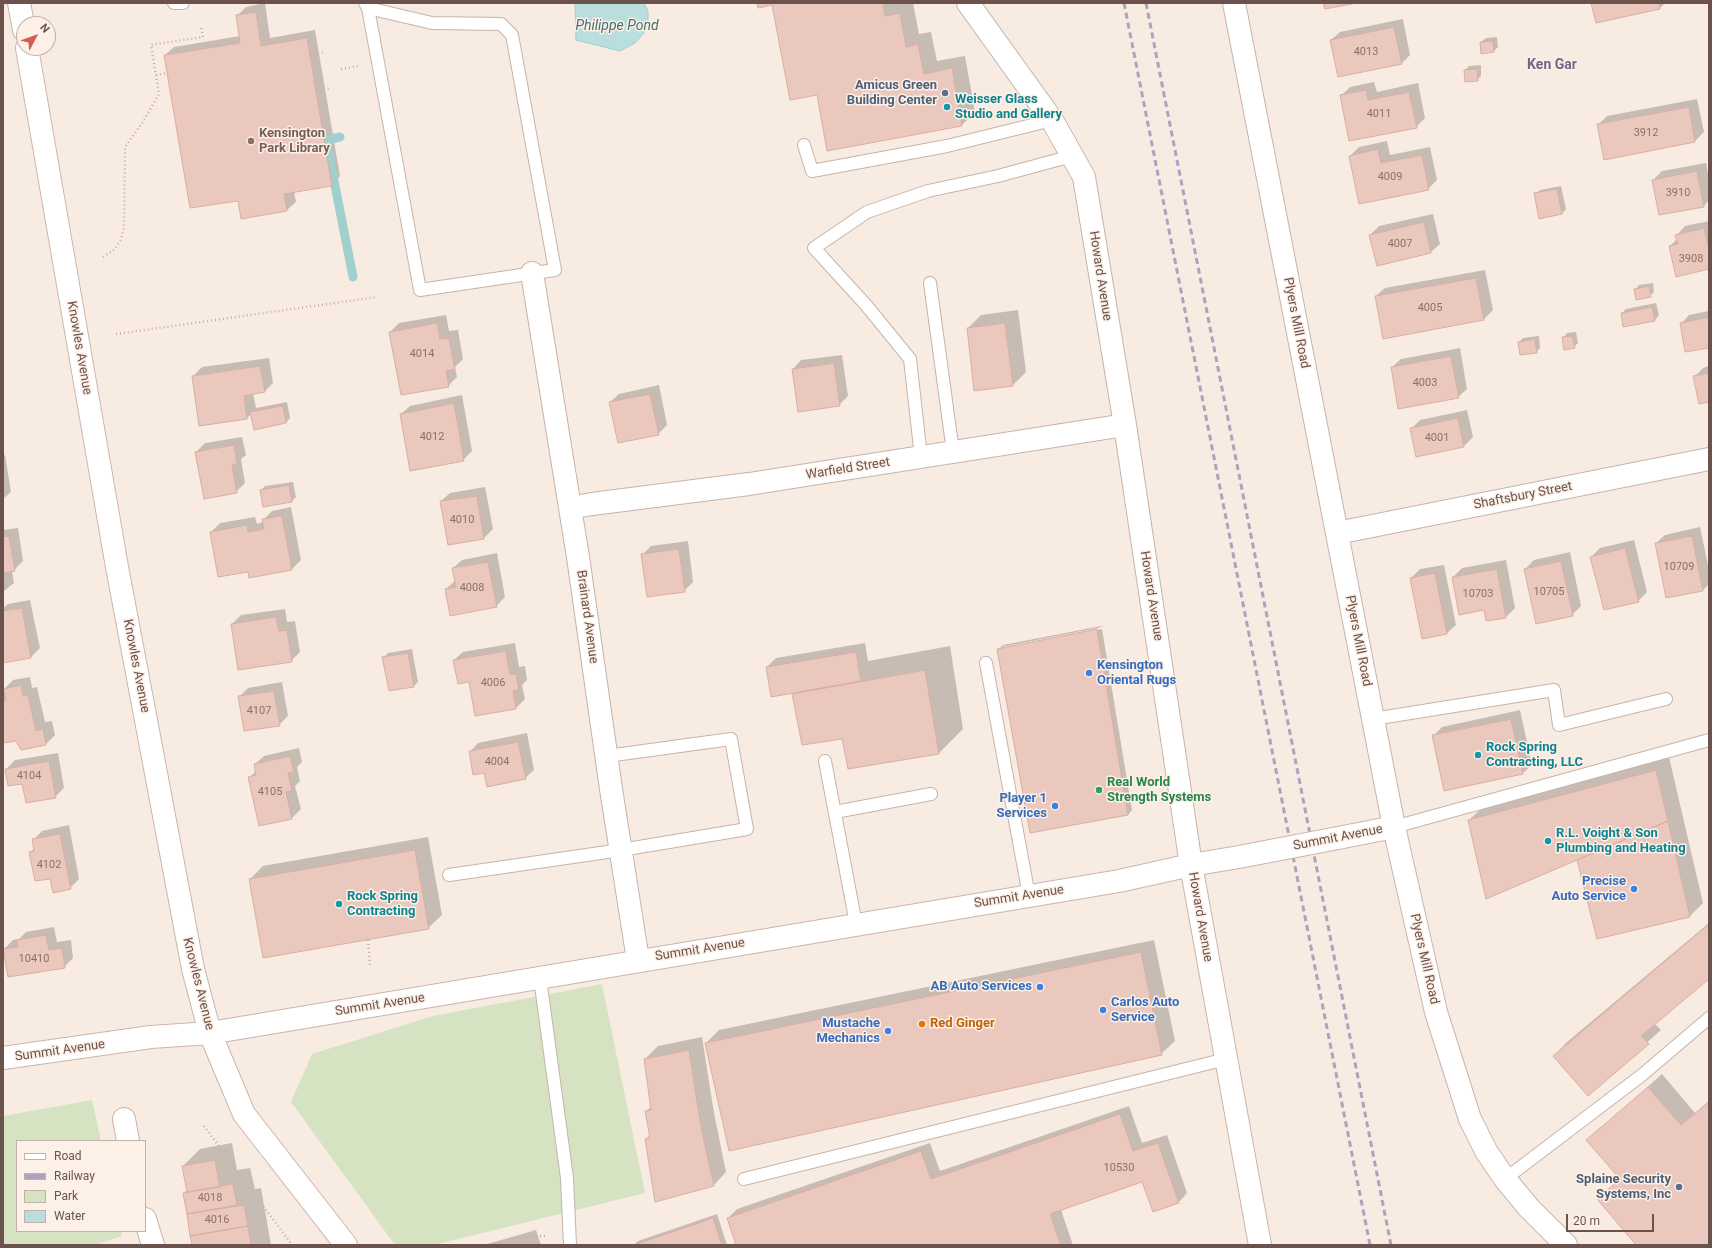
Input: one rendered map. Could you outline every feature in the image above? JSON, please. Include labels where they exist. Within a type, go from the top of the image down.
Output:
[{"type":"street","points":[[19,3],[21,16]]},
{"type":"street","name":"Howard Avenue","points":[[968,3],[1052,120],[1084,177],[1125,425],[1191,865],[1260,1245]]},
{"type":"street","name":"Plyers Mill Road","points":[[1234,3],[1394,826],[1436,1012],[1468,1112],[1486,1151],[1505,1179],[1529,1208],[1566,1245]]},
{"type":"street","name":"Knowles Avenue","points":[[28,56],[119,575],[193,969],[210,1033],[244,1114],[346,1245]]},
{"type":"street","name":"Brainard Avenue","points":[[532,274],[570,508],[620,850],[638,960]]},
{"type":"street","name":"Warfield Street","points":[[570,508],[748,484],[1125,425]]},
{"type":"street","name":"Shaftsbury Street","points":[[1337,533],[1709,459]]},
{"type":"street","name":"Summit Avenue","points":[[3,1058],[151,1037],[210,1033],[540,978],[638,960],[1119,880],[1394,826]]},
{"type":"street","points":[[124,1119],[128,1140]]},
{"type":"street","points":[[146,1223],[152,1245]]},
{"type":"lane","points":[[174,3],[183,3]]},
{"type":"lane","points":[[366,5],[432,23],[501,24],[512,35],[555,270],[420,290],[366,5]]},
{"type":"lane","points":[[804,145],[812,171],[947,146],[1052,120]]},
{"type":"lane","points":[[922,457],[910,359],[866,305],[814,248],[867,212],[928,191],[998,176],[1072,156]]},
{"type":"lane","points":[[930,283],[953,452]]},
{"type":"lane","points":[[986,663],[1029,896]]},
{"type":"lane","points":[[1373,719],[1554,690],[1559,725],[1666,700]]},
{"type":"lane","points":[[449,875],[620,850],[748,829],[731,739],[607,756]]},
{"type":"lane","points":[[1394,826],[1709,740]]},
{"type":"lane","points":[[826,761],[856,924]]},
{"type":"lane","points":[[835,812],[931,794]]},
{"type":"lane","points":[[540,978],[567,1178],[570,1245]]},
{"type":"lane","points":[[1505,1179],[1642,1075],[1709,1018]]},
{"type":"lane","points":[[744,1179],[1226,1060]]},
{"type":"path","points":[[103,257],[114,250],[121,240],[124,227],[125,147],[143,122],[159,94],[152,45],[203,37],[201,26]]},
{"type":"path","points":[[310,55],[325,52]]},
{"type":"path","points":[[341,69],[360,66]]},
{"type":"path","points":[[156,75],[166,73]]},
{"type":"path","points":[[316,92],[331,88]]},
{"type":"path","points":[[116,334],[377,297]]},
{"type":"path","points":[[368,940],[370,965]]},
{"type":"path","points":[[204,1126],[292,1245]]},
{"type":"path","points":[[489,1245],[538,1236]]},
{"type":"green space","points":[[602,984],[645,1193],[434,1245],[395,1245],[291,1102],[312,1054],[433,1016]]},
{"type":"green space","points":[[92,1100],[101,1140],[16,1140],[16,1232],[121,1232],[122,1236],[96,1245],[3,1245],[3,1116]]},
{"type":"water","name":"Philippe Pond","points":[[575,3],[644,3],[648,11],[648,28],[635,43],[620,51],[576,40]]},
{"type":"building","points":[[757,3],[883,3],[885,16],[900,13],[906,47],[918,44],[924,74],[952,68],[962,126],[827,151],[817,95],[790,100],[772,5],[758,8]]},
{"type":"building","points":[[1323,3],[1357,3],[1325,9]]},
{"type":"building","points":[[1591,3],[1659,3],[1660,9],[1596,23]]},
{"type":"building","name":"Kensington Park Library","points":[[256,12],[261,46],[307,38],[332,186],[284,194],[287,211],[241,219],[238,201],[190,208],[164,55],[240,43],[236,15]]},
{"type":"building","points":[[1394,27],[1402,64],[1338,77],[1330,40]]},
{"type":"building","points":[[1493,41],[1494,52],[1481,54],[1480,42]]},
{"type":"building","points":[[1477,69],[1478,81],[1465,82],[1464,70]]},
{"type":"building","points":[[1366,90],[1368,100],[1409,92],[1417,128],[1349,141],[1340,95]]},
{"type":"building","points":[[1689,107],[1695,142],[1604,160],[1597,124]]},
{"type":"building","points":[[1378,149],[1381,163],[1422,155],[1429,190],[1359,204],[1349,156]]},
{"type":"building","points":[[1697,171],[1704,207],[1659,215],[1652,180]]},
{"type":"building","points":[[1557,189],[1562,214],[1539,219],[1534,193]]},
{"type":"building","points":[[1424,222],[1431,253],[1377,266],[1369,235]]},
{"type":"building","points":[[1704,228],[1709,249],[1709,269],[1676,277],[1669,246],[1678,244],[1675,235]]},
{"type":"building","points":[[1476,278],[1484,320],[1383,339],[1375,296]]},
{"type":"building","points":[[1649,286],[1651,297],[1636,300],[1634,289]]},
{"type":"building","points":[[1652,307],[1655,321],[1623,327],[1621,313]]},
{"type":"building","points":[[1709,317],[1709,348],[1685,352],[1680,323]]},
{"type":"building","points":[[437,323],[440,339],[449,338],[455,369],[446,371],[449,387],[401,395],[389,332]]},
{"type":"building","points":[[1005,323],[1013,386],[974,391],[967,328]]},
{"type":"building","points":[[1572,336],[1575,348],[1564,350],[1562,337]]},
{"type":"building","points":[[1535,339],[1537,353],[1520,355],[1518,342]]},
{"type":"building","points":[[1451,356],[1459,398],[1398,409],[1391,367]]},
{"type":"building","points":[[834,363],[840,406],[798,412],[792,369]]},
{"type":"building","points":[[260,366],[265,392],[244,396],[247,419],[199,426],[192,376]]},
{"type":"building","points":[[1709,373],[1709,402],[1699,404],[1693,376]]},
{"type":"building","points":[[650,394],[659,435],[618,443],[609,402]]},
{"type":"building","points":[[454,403],[464,461],[410,471],[400,414]]},
{"type":"building","points":[[283,406],[286,423],[254,430],[250,412]]},
{"type":"building","points":[[1458,418],[1464,447],[1416,457],[1410,428]]},
{"type":"building","points":[[234,445],[237,464],[232,465],[237,493],[204,499],[195,452]]},
{"type":"building","points":[[289,485],[292,502],[263,507],[260,490]]},
{"type":"building","points":[[477,496],[484,539],[448,545],[440,501]]},
{"type":"building","points":[[282,516],[292,570],[249,578],[248,572],[218,577],[210,532],[247,525],[248,532],[264,529],[262,519]]},
{"type":"building","points":[[9,536],[15,571],[3,573],[3,537]]},
{"type":"building","points":[[1692,536],[1703,591],[1666,598],[1655,543]]},
{"type":"building","points":[[1625,548],[1639,602],[1604,610],[1590,557]]},
{"type":"building","points":[[679,549],[685,592],[647,597],[641,554]]},
{"type":"building","points":[[1561,561],[1573,616],[1536,624],[1524,569]]},
{"type":"building","points":[[488,562],[497,607],[450,616],[445,589],[456,587],[452,568]]},
{"type":"building","points":[[1497,569],[1506,618],[1486,621],[1484,610],[1459,615],[1452,577]]},
{"type":"building","points":[[1435,573],[1447,634],[1422,639],[1410,578]]},
{"type":"building","points":[[22,608],[31,658],[3,663],[3,611]]},
{"type":"building","points":[[276,617],[279,631],[287,630],[292,662],[238,670],[231,624]]},
{"type":"building","points":[[1097,629],[1128,815],[1030,833],[997,649]]},
{"type":"building","points":[[506,651],[510,675],[516,674],[519,690],[513,691],[516,709],[475,716],[469,682],[458,684],[453,660]]},
{"type":"building","points":[[856,652],[861,681],[771,697],[766,667]]},
{"type":"building","points":[[408,653],[414,687],[389,691],[382,657]]},
{"type":"building","points":[[925,670],[939,754],[848,769],[842,739],[802,745],[792,694]]},
{"type":"building","points":[[21,685],[23,696],[28,695],[36,731],[43,729],[46,745],[21,750],[16,741],[3,743],[3,700],[6,700],[3,689]]},
{"type":"building","points":[[274,691],[280,726],[244,731],[238,696]]},
{"type":"building","name":"Rock Spring Contracting, LLC","points":[[1511,719],[1523,774],[1444,791],[1432,735]]},
{"type":"building","points":[[518,742],[526,779],[487,787],[484,773],[473,775],[469,751]]},
{"type":"building","points":[[290,756],[294,772],[288,773],[292,791],[286,792],[292,819],[259,826],[248,777],[256,775],[254,764]]},
{"type":"building","points":[[49,761],[56,798],[26,803],[22,784],[8,786],[5,769]]},
{"type":"building","name":"R.L. Voight & Son Plumbing and Heating","points":[[1656,770],[1668,821],[1486,899],[1468,820]]},
{"type":"building","name":"Precise Auto Service","points":[[1668,821],[1690,917],[1597,939],[1577,860]]},
{"type":"building","points":[[60,834],[71,889],[53,893],[50,879],[35,881],[29,852],[34,851],[32,839]]},
{"type":"building","name":"Rock Spring Contracting","points":[[415,850],[429,929],[263,958],[249,879]]},
{"type":"building","points":[[1709,924],[1709,979],[1641,1036],[1649,1044],[1588,1096],[1553,1056]]},
{"type":"building","points":[[46,935],[49,950],[62,948],[65,968],[8,977],[3,949],[18,947],[17,940]]},
{"type":"building","points":[[1141,952],[1162,1055],[729,1151],[705,1043]]},
{"type":"building","points":[[689,1050],[701,1127],[714,1186],[655,1202],[645,1139],[650,1138],[645,1111],[651,1110],[644,1059]]},
{"type":"building","points":[[1648,1087],[1681,1125],[1709,1102],[1709,1245],[1636,1245],[1597,1199],[1620,1179],[1586,1140]]},
{"type":"building","points":[[1120,1114],[1133,1151],[1158,1143],[1179,1203],[1153,1212],[1142,1182],[1050,1214],[1061,1245],[736,1245],[727,1218],[921,1151],[931,1179]]},
{"type":"building","points":[[215,1160],[220,1187],[187,1192],[182,1166]]},
{"type":"building","points":[[233,1184],[237,1205],[187,1214],[183,1193]]},
{"type":"building","points":[[244,1205],[248,1226],[190,1236],[187,1214]]},
{"type":"building","points":[[713,1218],[722,1245],[634,1245]]},
{"type":"building","points":[[248,1226],[251,1245],[192,1245],[190,1236]]},
{"type":"waterway","points":[[340,137],[326,140],[353,277]]},
{"type":"railway","points":[[1124,3],[1370,1245]]},
{"type":"railway","points":[[1146,3],[1391,1245]]},
{"type":"place","name":"Amicus Green Building Center","points":[[945,93]]},
{"type":"place","name":"Weisser Glass Studio and Gallery","points":[[947,107]]},
{"type":"place","name":"Kensington Park Library","points":[[251,141]]},
{"type":"place","name":"Kensington Oriental Rugs","points":[[1089,673]]},
{"type":"place","name":"Rock Spring Contracting, LLC","points":[[1478,755]]},
{"type":"place","name":"Real World Strength Systems","points":[[1099,790]]},
{"type":"place","name":"Player 1 Services","points":[[1055,806]]},
{"type":"place","name":"R.L. Voight & Son Plumbing and Heating","points":[[1548,841]]},
{"type":"place","name":"Precise Auto Service","points":[[1634,889]]},
{"type":"place","name":"Rock Spring Contracting","points":[[339,904]]},
{"type":"place","name":"AB Auto Services","points":[[1040,987]]},
{"type":"place","name":"Carlos Auto Service","points":[[1103,1010]]},
{"type":"place","name":"Red Ginger","points":[[922,1024]]},
{"type":"place","name":"Mustache Mechanics","points":[[888,1031]]},
{"type":"place","name":"Splaine Security Systems, Inc","points":[[1679,1187]]},
{"type":"district","name":"Ken Gar","points":[[1552,65]]}]
